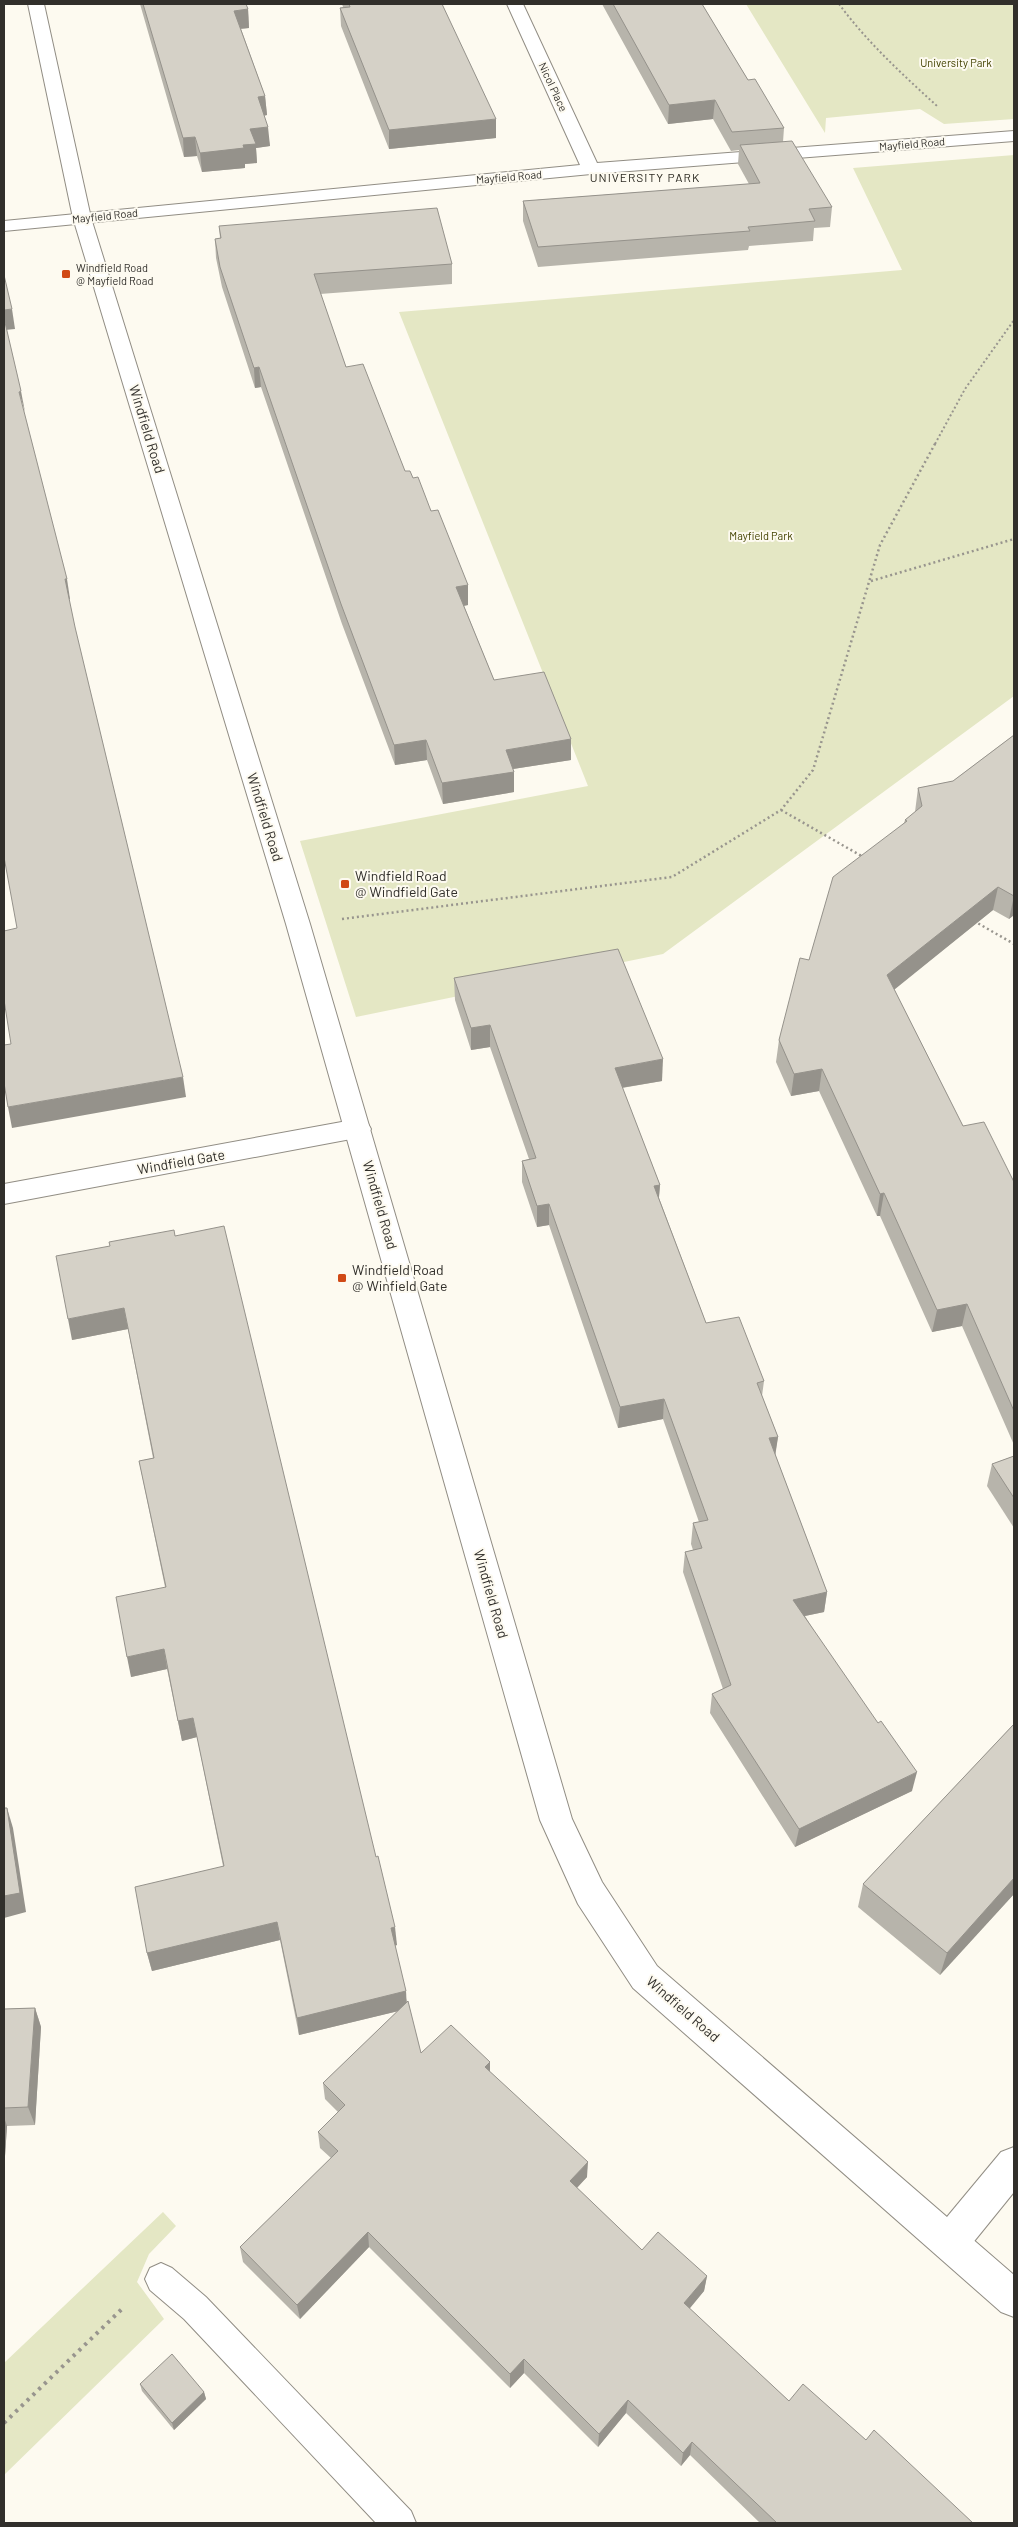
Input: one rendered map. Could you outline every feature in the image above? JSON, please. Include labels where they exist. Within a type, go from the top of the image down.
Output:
[{"type":"street","name":"Windfield Road","points":[[36,4],[82,218],[298,924],[556,1820],[590,1893],[645,1977],[1014,2299]]},
{"type":"street","name":"Nicol Place","points":[[514,4],[591,169]]},
{"type":"street","name":"Mayfield Road","points":[[4,226],[591,169],[1014,136]]},
{"type":"street","name":"Windfield Gate","points":[[4,1194],[358,1129]]},
{"type":"street","points":[[950,2242],[1014,2164]]},
{"type":"lane","points":[[161,2279],[195,2308],[399,2523]]},
{"type":"path","points":[[839,4],[852,22],[894,68],[936,104],[961,140]]},
{"type":"path","points":[[298,924],[672,877],[781,810],[813,770],[871,581],[880,545],[965,389],[1014,320]]},
{"type":"path","points":[[871,581],[1014,539]]},
{"type":"path","points":[[781,810],[867,860]]},
{"type":"path","points":[[971,919],[1014,944]]},
{"type":"path","points":[[4,2423],[136,2294],[161,2279]]},
{"type":"green space","name":"University Park","points":[[746,4],[1014,4],[1014,119],[944,124],[920,109],[826,118],[825,133]]},
{"type":"green space","name":"Mayfield Park","points":[[1014,155],[1014,696],[663,954],[356,1017],[300,841],[588,786],[399,312],[902,270],[853,168]]},
{"type":"green space","points":[[163,2212],[176,2226],[149,2254],[137,2282],[164,2319],[4,2475],[4,2363]]},
{"type":"building","points":[[143,4],[246,4],[248,9],[234,11],[265,96],[258,97],[268,127],[250,129],[256,144],[243,145],[244,148],[200,153],[195,137],[183,138]]},
{"type":"building","points":[[349,4],[442,4],[496,119],[389,130],[340,8],[350,7]]},
{"type":"building","points":[[613,4],[702,4],[748,80],[755,79],[784,128],[732,132],[715,100],[669,105]]},
{"type":"building","points":[[792,141],[832,207],[809,209],[815,221],[748,227],[750,231],[538,247],[523,201],[760,183],[740,145]]},
{"type":"building","points":[[437,208],[452,264],[314,274],[346,367],[363,364],[405,471],[410,471],[413,478],[418,477],[431,511],[438,510],[468,585],[456,587],[494,680],[544,672],[571,739],[506,750],[514,772],[442,783],[426,740],[394,745],[341,604],[259,367],[254,368],[220,267],[215,239],[221,238],[219,226]]},
{"type":"building","points":[[4,275],[12,309],[4,310]]},
{"type":"building","points":[[4,318],[21,391],[19,392],[67,579],[65,579],[75,627],[183,1077],[8,1107],[4,1083],[4,1045],[11,1044],[4,1000],[4,931],[17,928],[4,857]]},
{"type":"building","points":[[1014,735],[1014,896],[998,887],[887,975],[963,1126],[984,1122],[1014,1182],[1014,1411],[967,1304],[937,1310],[884,1193],[880,1194],[822,1069],[794,1074],[779,1040],[800,958],[809,960],[833,877],[907,821],[905,820],[922,806],[918,788],[953,781]]},
{"type":"building","points":[[618,949],[663,1059],[615,1068],[660,1185],[654,1186],[706,1323],[739,1317],[764,1381],[757,1383],[778,1437],[769,1438],[827,1592],[793,1600],[878,1723],[881,1721],[917,1772],[799,1829],[712,1694],[731,1685],[685,1552],[702,1548],[693,1523],[708,1520],[664,1399],[620,1407],[549,1204],[537,1206],[522,1161],[536,1158],[490,1025],[471,1028],[454,978]]},
{"type":"building","points":[[224,1226],[376,1857],[378,1856],[395,1927],[391,1928],[406,1991],[297,2018],[277,1922],[147,1953],[135,1887],[224,1866],[193,1718],[178,1721],[164,1649],[127,1657],[116,1597],[166,1587],[139,1461],[154,1458],[124,1308],[68,1319],[56,1256],[110,1246],[109,1242],[174,1230],[175,1236]]},
{"type":"building","points":[[1014,1456],[1014,1498],[992,1464]]},
{"type":"building","points":[[1014,1724],[1014,1878],[947,1953],[863,1884]]},
{"type":"building","points":[[4,1808],[7,1808],[20,1893],[4,1896]]},
{"type":"building","points":[[408,2001],[421,2053],[451,2025],[490,2062],[485,2067],[588,2162],[570,2181],[642,2250],[658,2232],[707,2276],[684,2303],[789,2401],[803,2384],[866,2440],[874,2430],[973,2523],[777,2523],[692,2442],[683,2453],[628,2400],[599,2434],[524,2359],[510,2374],[368,2232],[297,2305],[240,2247],[338,2151],[318,2132],[345,2105],[323,2083]]},
{"type":"building","points":[[35,2008],[28,2107],[4,2108],[4,2009]]},
{"type":"building","points":[[172,2354],[204,2392],[172,2423],[140,2384]]},
{"type":"place","name":"Windfield Road @ Mayfield Road","points":[[66,274]]},
{"type":"place","name":"Windfield Road @ Windfield Gate","points":[[345,884]]},
{"type":"place","name":"Windfield Road @ Winfield Gate","points":[[342,1278]]},
{"type":"district","name":"UNIVERSITY PARK","points":[[645,178]]}]
